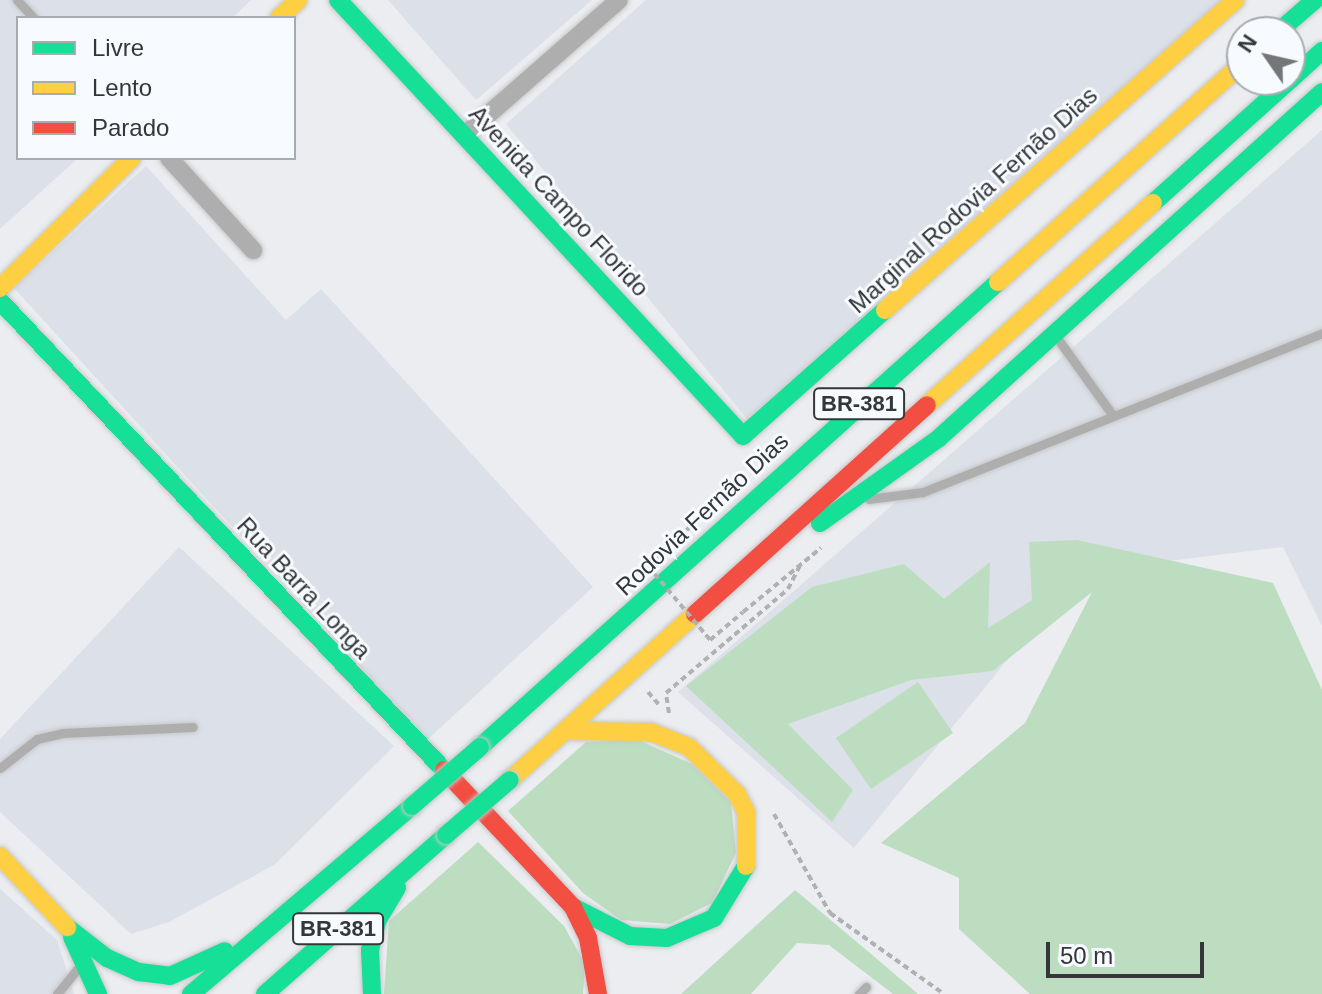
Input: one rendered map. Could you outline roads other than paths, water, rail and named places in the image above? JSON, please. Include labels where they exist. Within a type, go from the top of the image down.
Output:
[{"type":"main road","points":[[281,16],[298,0]]},
{"type":"main road","name":"Avenida Campo Florido","points":[[338,0],[466,134],[743,436]]},
{"type":"main road","name":"Marginal Rodovia Fernão Dias","points":[[743,436],[1236,0]]},
{"type":"main road","points":[[1296,16],[1315,0]]},
{"type":"main road","name":"BR-381","points":[[1306,66],[1322,51]]},
{"type":"main road","name":"Rodovia Fernão Dias","points":[[191,994],[480,747],[1226,78]]},
{"type":"main road","name":"BR-381","points":[[769,545],[821,523],[939,438],[1052,330],[1322,92]]},
{"type":"main road","name":"BR-381","points":[[265,994],[566,731],[769,545],[1272,96]]},
{"type":"main road","points":[[0,288],[130,160]]},
{"type":"main road","name":"Rua Barra Longa","points":[[0,301],[573,907]]},
{"type":"main road","points":[[566,731],[651,732],[689,747],[737,794],[746,812],[748,842],[746,873],[714,918],[667,938],[630,936],[573,907]]},
{"type":"main road","points":[[0,856],[67,927],[107,958],[139,972],[170,976],[264,933]]},
{"type":"main road","points":[[372,994],[370,950],[377,921],[412,863]]},
{"type":"main road","points":[[573,907],[588,938],[598,994]]},
{"type":"main road","points":[[67,927],[98,994]]},
{"type":"street","points":[[466,134],[619,0]]},
{"type":"street","points":[[171,160],[253,250]]},
{"type":"lane","points":[[17,0],[32,16]]},
{"type":"lane","points":[[1052,330],[1111,413]]},
{"type":"lane","points":[[854,499],[923,492],[1111,413],[1322,333]]},
{"type":"lane","points":[[0,768],[37,739],[62,733],[193,727]]},
{"type":"lane","points":[[57,994],[84,959]]}]
